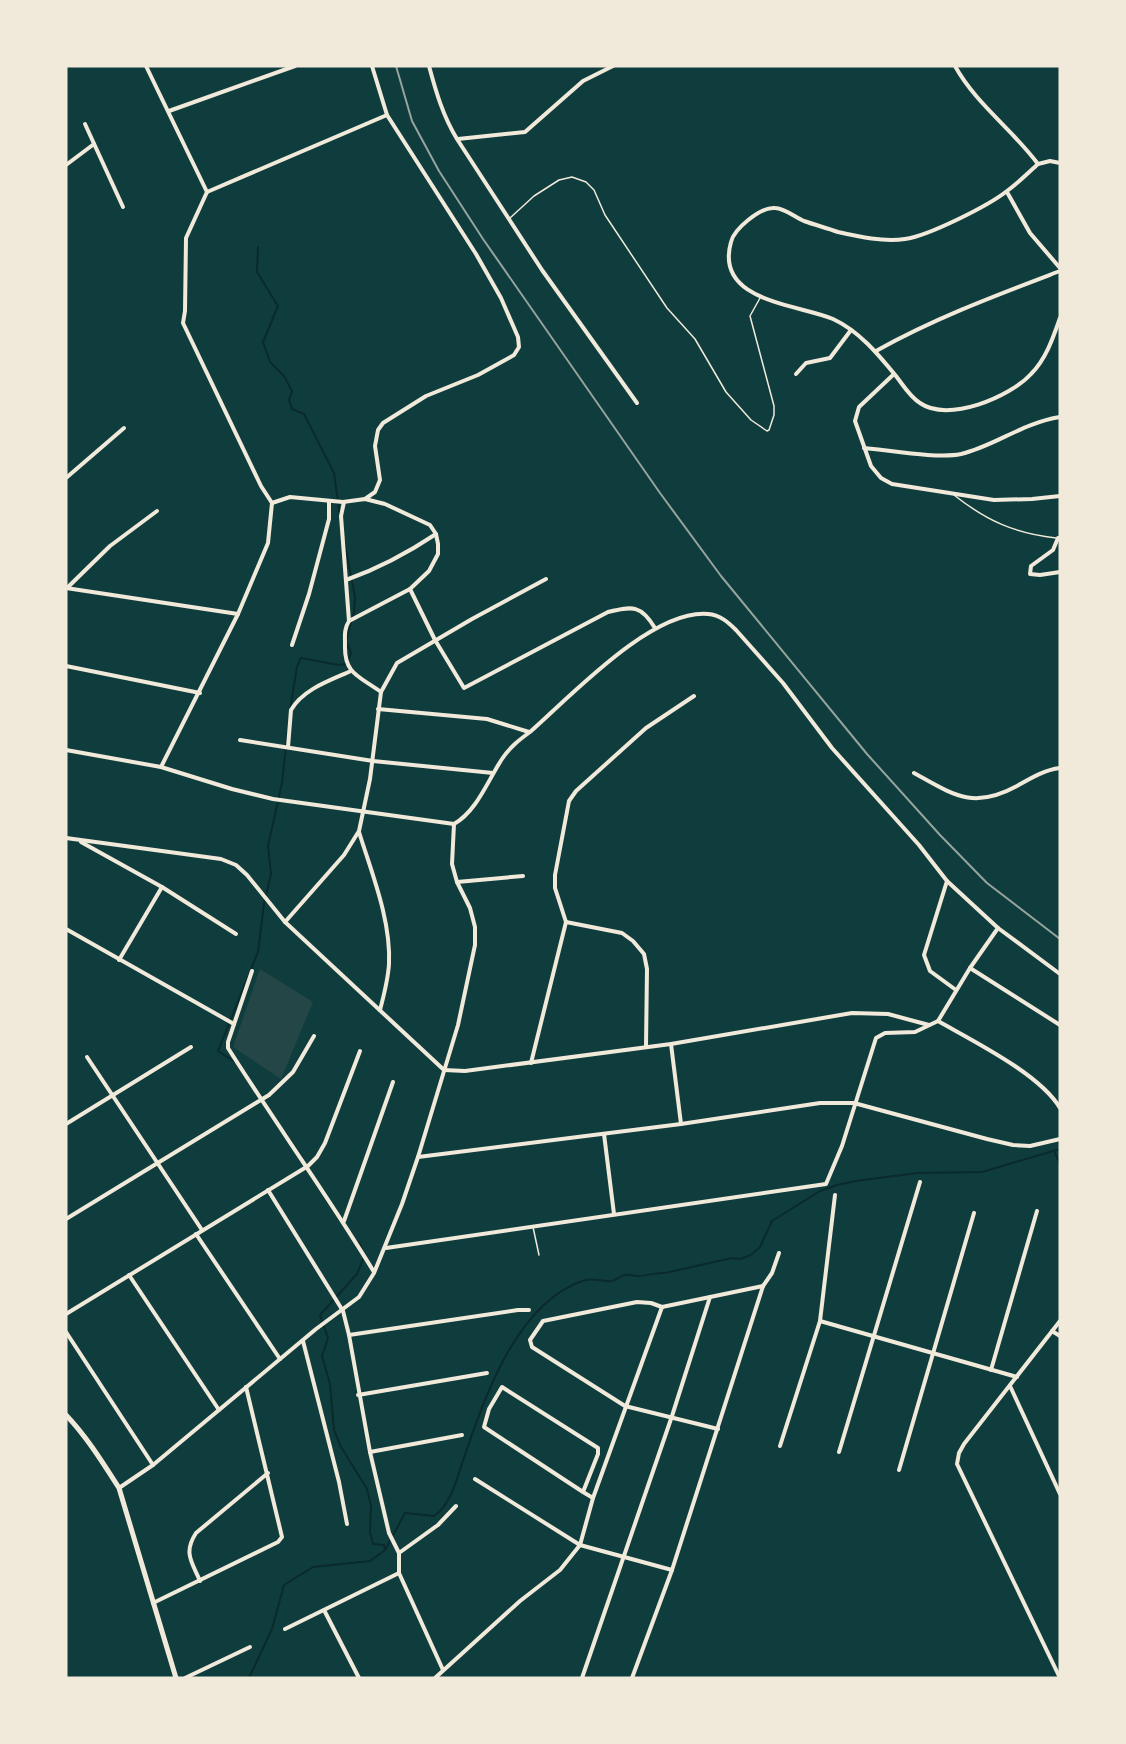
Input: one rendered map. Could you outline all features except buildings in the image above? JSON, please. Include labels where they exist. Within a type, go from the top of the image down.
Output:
[{"type":"main road","points":[[66,1415],[119,1488],[176,1678]]},
{"type":"street","points":[[146,66],[207,192]]},
{"type":"street","points":[[169,111],[295,66]]},
{"type":"street","points":[[365,499],[375,492],[380,480],[375,446],[378,430],[383,423],[426,396],[478,375],[518,351],[518,337],[501,298],[476,254],[387,116],[372,66]]},
{"type":"street","points":[[429,66],[448,125],[542,270],[637,403]]},
{"type":"street","points":[[457,139],[525,132],[584,81],[613,66]]},
{"type":"street","points":[[955,66],[976,98],[1024,146],[1038,164]]},
{"type":"street","points":[[161,767],[238,614],[268,543],[272,502],[261,486],[183,323],[186,238],[207,192],[387,116]]},
{"type":"street","points":[[85,124],[123,207]]},
{"type":"street","points":[[66,165],[94,144]]},
{"type":"street","points":[[1060,163],[1050,161],[1038,164],[1006,192],[933,231],[907,239],[877,240],[822,227],[776,207],[750,218],[735,231],[729,249],[730,270],[741,284],[760,298],[832,319],[851,330],[876,351],[914,399],[928,408],[947,411],[979,403],[1018,386],[1030,375],[1047,351],[1060,318]]},
{"type":"street","points":[[876,351],[917,328],[1060,270],[1030,233],[1006,192]]},
{"type":"street","points":[[796,374],[806,363],[830,358],[851,330]]},
{"type":"street","points":[[894,374],[859,407],[855,421],[871,466],[881,478],[892,484],[994,500],[1060,496]]},
{"type":"street","points":[[863,448],[942,456],[960,454],[1032,423],[1060,417]]},
{"type":"street","points":[[66,478],[124,428]]},
{"type":"street","points":[[272,502],[290,497],[344,502],[365,499],[386,504],[421,519],[430,525],[436,534],[438,554],[434,564],[410,589],[350,621],[345,630],[344,658],[347,666],[381,692]]},
{"type":"street","points":[[292,645],[309,594],[329,519],[330,501]]},
{"type":"street","points":[[344,502],[341,516],[350,621]]},
{"type":"street","points":[[66,588],[110,546],[157,511]]},
{"type":"street","points":[[346,580],[372,571],[400,557],[436,534]]},
{"type":"street","points":[[1059,538],[1053,550],[1031,566],[1030,574],[1060,572]]},
{"type":"street","points":[[285,922],[344,855],[359,831],[373,760],[381,692],[397,663],[546,579]]},
{"type":"street","points":[[66,588],[238,614]]},
{"type":"street","points":[[410,589],[435,640],[464,688],[608,612],[633,608],[643,611],[655,628]]},
{"type":"street","points":[[66,750],[161,767],[273,799],[453,824],[466,816],[514,744],[632,643],[655,628],[675,620],[707,614],[717,616],[729,622],[783,683],[832,748],[919,845],[947,881],[998,928],[1060,975]]},
{"type":"street","points":[[66,666],[200,693]]},
{"type":"street","points":[[288,746],[288,729],[294,705],[316,687],[351,671]]},
{"type":"street","points":[[531,1063],[566,922],[555,888],[555,875],[569,801],[576,791],[646,728],[694,696]]},
{"type":"street","points":[[378,709],[488,720],[530,732]]},
{"type":"street","points":[[240,740],[373,760],[493,773]]},
{"type":"street","points":[[914,773],[945,790],[968,798],[988,799],[1046,771],[1060,768]]},
{"type":"street","points":[[119,1488],[153,1465],[316,1329],[359,1297],[374,1273],[418,1157],[458,1025],[475,945],[475,927],[470,908],[457,882],[452,857],[453,824]]},
{"type":"street","points":[[359,831],[376,887],[388,942],[389,965],[380,1010]]},
{"type":"street","points":[[66,838],[221,859],[242,870],[285,922],[444,1070],[465,1071],[671,1044],[852,1013],[888,1014],[929,1025]]},
{"type":"street","points":[[78,841],[162,887],[236,934]]},
{"type":"street","points":[[457,882],[523,876]]},
{"type":"street","points":[[947,881],[924,955],[930,970],[956,990]]},
{"type":"street","points":[[119,960],[162,887]]},
{"type":"street","points":[[566,922],[622,933],[633,941],[644,954],[647,969],[646,1046]]},
{"type":"street","points":[[385,1248],[826,1184],[842,1146],[876,1038],[885,1033],[915,1032],[938,1021],[970,968],[998,928]]},
{"type":"street","points":[[66,929],[234,1024]]},
{"type":"street","points":[[970,968],[1060,1025]]},
{"type":"street","points":[[252,971],[228,1048],[290,1144],[308,1166],[374,1273]]},
{"type":"street","points":[[938,1021],[1013,1065],[1053,1098],[1060,1108]]},
{"type":"street","points":[[66,1219],[262,1100],[293,1072],[314,1036]]},
{"type":"street","points":[[671,1044],[681,1124]]},
{"type":"street","points":[[66,1124],[191,1047]]},
{"type":"street","points":[[66,1314],[308,1166],[325,1143],[360,1051]]},
{"type":"street","points":[[87,1057],[202,1230]]},
{"type":"street","points":[[343,1222],[393,1082]]},
{"type":"street","points":[[418,1157],[681,1124],[820,1103],[855,1103],[1013,1145],[1030,1146],[1060,1139]]},
{"type":"street","points":[[604,1134],[614,1214]]},
{"type":"street","points":[[839,1452],[920,1182]]},
{"type":"street","points":[[268,1191],[342,1308],[370,1452],[389,1533],[399,1553],[399,1573],[443,1670]]},
{"type":"street","points":[[780,1446],[820,1321],[835,1195]]},
{"type":"street","points":[[990,1370],[1037,1211]]},
{"type":"street","points":[[899,1470],[974,1213]]},
{"type":"street","points":[[196,1234],[280,1359]]},
{"type":"street","points":[[632,1678],[672,1570],[763,1286],[772,1273],[779,1253]]},
{"type":"street","points":[[129,1275],[219,1410]]},
{"type":"street","points":[[718,1429],[625,1406],[532,1347],[530,1340],[543,1321],[637,1302],[662,1307],[763,1286]]},
{"type":"street","points":[[582,1678],[672,1416],[710,1297]]},
{"type":"street","points":[[435,1678],[520,1601],[560,1570],[580,1545],[593,1498],[662,1307]]},
{"type":"street","points":[[349,1335],[529,1310]]},
{"type":"street","points":[[820,1321],[1017,1377]]},
{"type":"street","points":[[1060,1321],[964,1444],[957,1464],[1060,1678]]},
{"type":"street","points":[[1052,1331],[1060,1336]]},
{"type":"street","points":[[66,1332],[153,1465]]},
{"type":"street","points":[[302,1341],[339,1482],[347,1524]]},
{"type":"street","points":[[358,1395],[487,1373]]},
{"type":"street","points":[[583,1492],[598,1454],[598,1448],[503,1386],[494,1399],[483,1426],[583,1492],[593,1498]]},
{"type":"street","points":[[1010,1386],[1060,1494]]},
{"type":"street","points":[[153,1603],[279,1542],[282,1537],[246,1387]]},
{"type":"street","points":[[370,1452],[462,1435]]},
{"type":"street","points":[[200,1581],[189,1554],[191,1541],[196,1533],[268,1473]]},
{"type":"street","points":[[475,1479],[580,1545],[672,1570]]},
{"type":"street","points":[[399,1553],[438,1525],[456,1506]]},
{"type":"street","points":[[285,1629],[399,1573]]},
{"type":"street","points":[[324,1610],[359,1678]]},
{"type":"street","points":[[185,1678],[250,1647]]},
{"type":"lane","points":[[510,219],[534,196],[559,180],[572,177],[586,182],[594,190],[605,215],[667,308],[695,339],[726,392],[751,420],[767,431],[774,415],[774,406],[750,316],[760,298]]},
{"type":"lane","points":[[951,493],[993,522],[1028,535],[1059,538]]},
{"type":"lane","points":[[532,1226],[539,1256]]},
{"type":"shaded area","points":[[260,969],[313,1002],[281,1079],[233,1047]]},
{"type":"waterway","points":[[258,247],[257,272],[278,306],[263,342],[270,362],[284,376],[292,391],[289,400],[292,409],[304,414],[334,473],[340,516]]},
{"type":"waterway","points":[[290,710],[297,667],[301,658],[339,665],[347,664],[351,653],[346,641],[354,612],[355,597],[344,539]]},
{"type":"waterway","points":[[235,1062],[218,1051],[258,952],[264,904],[271,874],[268,846],[282,783],[289,719]]},
{"type":"waterway","points":[[285,1132],[302,1157]]},
{"type":"waterway","points":[[249,1678],[272,1629],[284,1585],[313,1567],[370,1561],[385,1550],[405,1513],[434,1516],[441,1510],[454,1487],[474,1428],[508,1351],[541,1307],[562,1291],[585,1280],[612,1281],[624,1275],[642,1276],[665,1273],[751,1255],[760,1247],[772,1221],[820,1191],[837,1185],[917,1173],[982,1172],[1060,1149]]},
{"type":"waterway","points":[[1055,1153],[1060,1164]]},
{"type":"waterway","points":[[309,1173],[340,1221]]},
{"type":"waterway","points":[[355,1240],[362,1249]]},
{"type":"waterway","points":[[364,1257],[357,1274],[320,1315],[328,1338],[322,1356],[330,1384],[334,1430],[341,1447],[367,1489],[371,1506],[370,1532],[373,1544],[384,1545],[385,1550]]},
{"type":"railway","points":[[396,66],[412,121],[439,171],[483,239],[660,493],[721,576],[867,754],[940,835],[987,883],[1060,939]]}]
